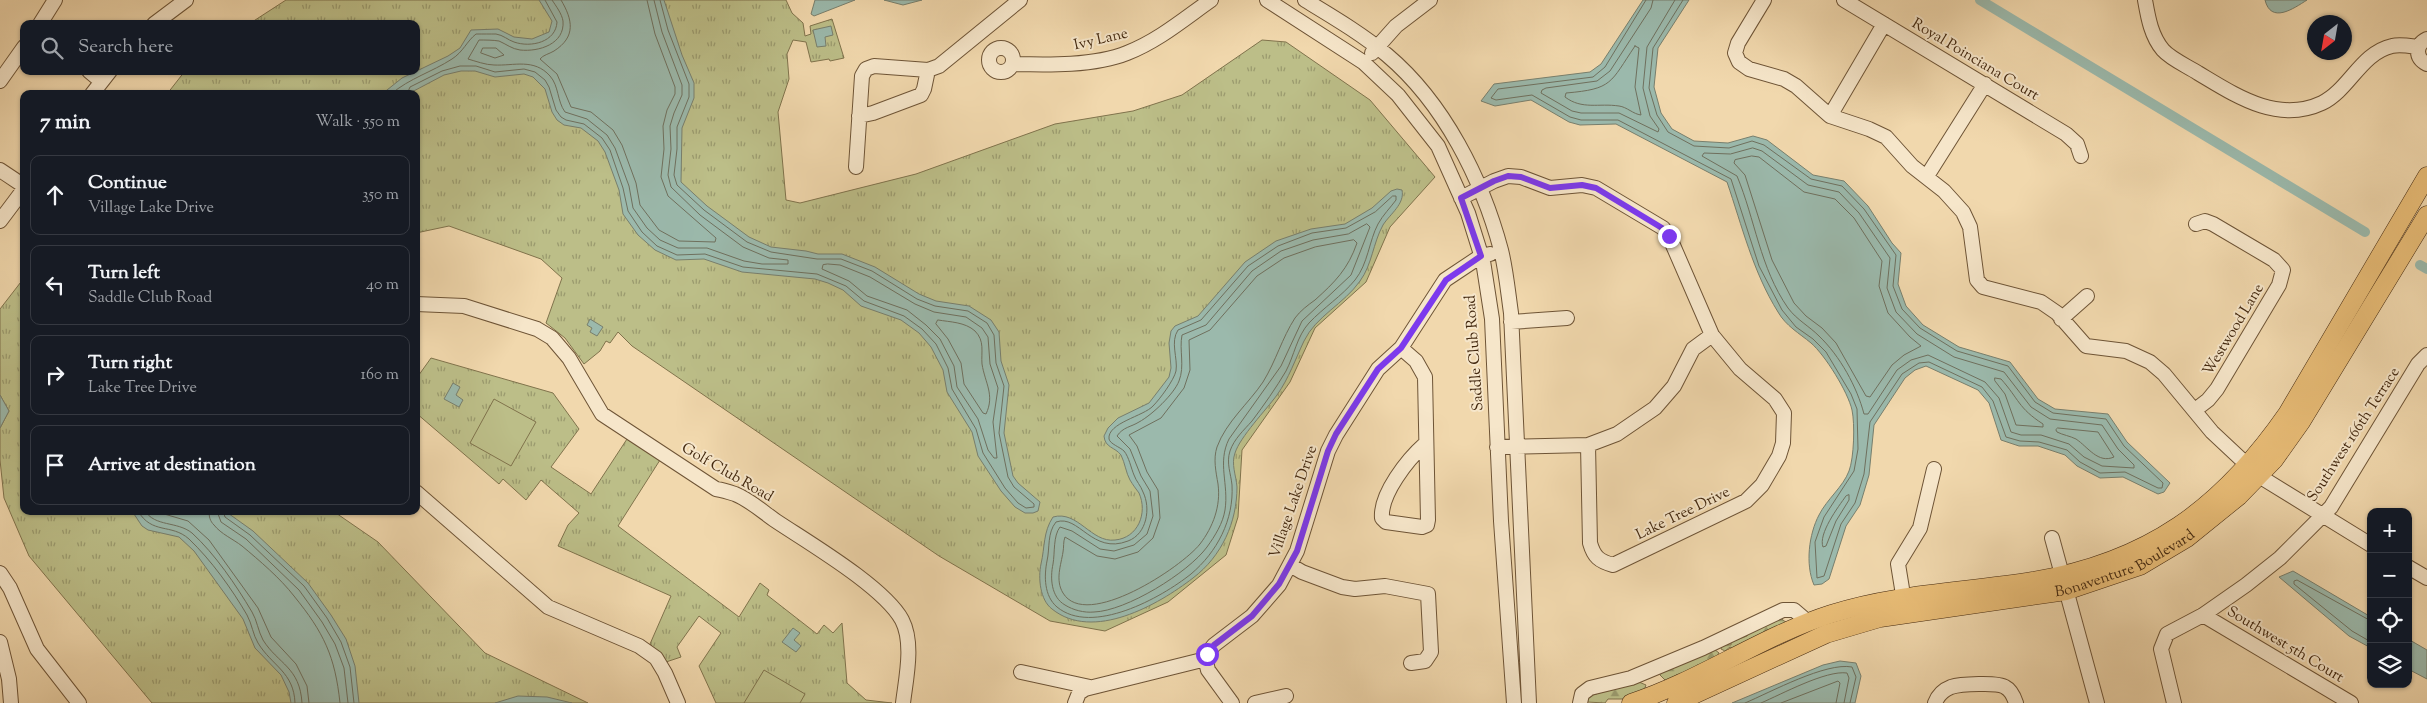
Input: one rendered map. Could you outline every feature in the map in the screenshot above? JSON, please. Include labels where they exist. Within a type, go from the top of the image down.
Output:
[{"type":"main road","name":"Bonaventure Boulevard","points":[[2254,471],[2427,176]]},
{"type":"main road","name":"Bonaventure Boulevard","points":[[1676,703],[1826,634],[1880,618],[1907,615],[2065,583],[2100,565],[2133,552],[2178,527],[2229,486],[2254,471],[2301,422],[2427,215]]},
{"type":"main road","name":"Bonaventure Boulevard","points":[[1631,703],[1647,698],[1808,622],[1869,603],[1902,597],[2032,581],[2065,583]]},
{"type":"street","points":[[42,20],[55,0]]},
{"type":"street","points":[[159,20],[186,0]]},
{"type":"street","points":[[856,168],[862,76],[866,69],[874,66],[928,70],[940,66],[960,52],[1020,0]]},
{"type":"street","name":"Ivy Lane","points":[[1013,64],[1062,64],[1126,54],[1152,41],[1211,0]]},
{"type":"street","name":"Saddle Club Road","points":[[1267,0],[1363,62],[1398,95],[1438,146],[1461,198],[1481,256],[1492,319],[1514,703]]},
{"type":"street","points":[[1305,0],[1376,48],[1403,70],[1430,101],[1452,134],[1488,207],[1501,252],[1511,322],[1529,703]]},
{"type":"street","points":[[1363,62],[1396,26],[1430,0]]},
{"type":"street","points":[[1764,0],[1738,43],[1736,53],[1739,62],[1749,69],[1784,80],[1796,86],[1830,116],[1869,128],[1886,137],[1912,166],[1927,176],[1963,212],[1970,227],[1977,280],[1983,287],[2040,302],[2061,319],[2086,346],[2126,351],[2150,362],[2164,374],[2212,432],[2254,471],[2322,516],[2367,543]]},
{"type":"street","name":"Royal Poinciana Court","points":[[1844,0],[2066,134],[2077,144],[2081,156]]},
{"type":"street","points":[[2145,0],[2153,33],[2163,50],[2245,100],[2268,108],[2296,110],[2322,103],[2342,88],[2363,64],[2381,50],[2393,45],[2423,43],[2420,59],[2427,64]]},
{"type":"street","points":[[1830,116],[1884,24]]},
{"type":"street","points":[[0,81],[20,53]]},
{"type":"street","points":[[859,116],[873,114],[921,95],[928,70]]},
{"type":"street","points":[[95,90],[106,76]]},
{"type":"street","points":[[1927,176],[1985,84]]},
{"type":"street","points":[[0,170],[20,185]]},
{"type":"street","name":"Lake Tree Drive","points":[[1461,198],[1508,176],[1521,177],[1550,188],[1582,185],[1596,188],[1662,228],[1669,236],[1712,335],[1740,368],[1775,399],[1784,413],[1784,426],[1779,456],[1762,485],[1746,501],[1613,565],[1601,561],[1593,554],[1590,543],[1588,445]]},
{"type":"street","points":[[0,221],[20,194]]},
{"type":"street","name":"Westwood Lane","points":[[2194,410],[2208,400],[2217,389],[2279,285],[2282,270],[2274,260],[2213,224],[2205,221],[2196,224]]},
{"type":"street","name":"Village Lake Drive","points":[[1206,660],[1214,645],[1238,628],[1265,602],[1290,565],[1297,551],[1323,463],[1336,434],[1378,369],[1401,348],[1446,280],[1481,256],[1501,252]]},
{"type":"street","points":[[2061,319],[2087,296]]},
{"type":"street","name":"Golf Club Road","points":[[420,304],[464,306],[537,329],[552,338],[569,358],[602,414],[716,489],[735,494],[747,501],[812,544],[876,592],[902,620],[907,635],[908,653],[903,703]]},
{"type":"street","points":[[1511,322],[1567,318]]},
{"type":"street","points":[[1498,447],[1588,445],[1617,434],[1655,408],[1674,386],[1693,349],[1712,335]]},
{"type":"street","points":[[1401,348],[1416,361],[1426,377],[1427,525],[1422,527],[1386,522],[1382,518],[1382,513],[1393,484],[1405,465],[1425,444]]},
{"type":"street","name":"Southwest 166th Terrace","points":[[2174,703],[2162,655],[2163,640],[2171,630],[2203,615],[2246,585],[2280,558],[2331,507],[2418,364],[2427,355]]},
{"type":"street","points":[[1907,615],[1902,597],[1898,564],[1920,528],[1934,469]]},
{"type":"street","points":[[420,495],[548,607],[639,646],[656,658],[678,703]]},
{"type":"street","name":"Bonaventure Boulevard","points":[[2052,538],[2065,583]]},
{"type":"street","points":[[1290,565],[1302,572],[1342,587],[1355,589],[1385,586],[1428,594],[1431,652],[1425,661],[1411,663]]},
{"type":"street","points":[[2412,569],[2427,578]]},
{"type":"street","points":[[0,573],[5,590],[37,649],[79,703]]},
{"type":"street","points":[[2065,583],[2097,703]]},
{"type":"street","points":[[1580,703],[1582,694],[1590,688],[1631,678],[1702,648],[1783,610],[1794,610],[1808,622]]},
{"type":"street","name":"Southwest 5th Court","points":[[2203,615],[2351,703]]},
{"type":"street","points":[[0,642],[9,679],[11,703]]},
{"type":"street","points":[[1075,703],[1079,693],[1090,687],[1206,660],[1209,673],[1232,703]]},
{"type":"street","points":[[1021,672],[1090,687]]},
{"type":"street","points":[[1935,703],[1942,692],[1952,687],[1996,684],[2005,687],[2014,697],[2016,703]]},
{"type":"street","points":[[1255,703],[1286,696]]},
{"type":"green space","points":[[286,0],[786,0],[792,13],[803,23],[805,36],[811,34],[810,26],[832,19],[844,58],[811,62],[806,42],[793,40],[787,54],[789,79],[778,112],[786,200],[800,203],[916,174],[1055,124],[1133,111],[1182,95],[1262,40],[1286,42],[1370,100],[1435,177],[1390,227],[1366,282],[1315,328],[1290,382],[1242,450],[1238,517],[1226,555],[1168,602],[1105,631],[1050,621],[939,556],[632,346],[618,332],[610,343],[606,341],[600,351],[584,364],[565,338],[546,323],[562,278],[541,259],[449,226],[420,232],[420,90],[170,90],[182,75],[420,75],[420,20],[255,20]]},
{"type":"green space","points":[[20,283],[20,515],[339,515],[378,542],[485,653],[588,703],[152,703],[29,556],[4,498],[0,460],[0,428],[9,411],[0,395],[0,309]]},
{"type":"green space","points":[[431,358],[553,393],[579,429],[551,467],[591,494],[627,439],[660,460],[618,526],[739,617],[760,583],[769,590],[767,595],[817,634],[824,625],[833,633],[842,623],[847,683],[866,700],[892,703],[716,703],[699,666],[721,633],[699,616],[677,647],[681,657],[666,662],[650,644],[671,596],[558,546],[568,525],[579,513],[541,480],[526,500],[503,479],[499,484],[420,416],[420,373]]},
{"type":"green space","points":[[494,399],[536,422],[511,466],[470,443]]},
{"type":"green space","points":[[1779,617],[1787,623],[1733,649],[1730,647],[1725,651],[1721,649],[1722,644],[1731,645],[1731,642],[1747,636],[1752,630]]},
{"type":"green space","points":[[1714,649],[1719,653],[1717,656],[1679,676],[1676,675],[1674,679],[1666,681],[1660,675],[1660,670],[1676,667],[1706,650]]},
{"type":"green space","points":[[764,670],[805,694],[800,703],[744,703]]},
{"type":"green space","points":[[1634,680],[1646,685],[1644,690],[1624,699],[1608,699],[1605,703],[1587,702],[1588,697]]},
{"type":"water","points":[[539,0],[664,0],[682,55],[694,83],[694,98],[682,128],[681,182],[707,206],[749,237],[771,247],[818,254],[842,254],[875,267],[919,294],[936,301],[969,306],[991,320],[999,332],[1001,361],[1009,385],[1004,433],[1013,476],[1018,483],[1040,502],[1038,511],[1025,513],[1015,507],[1001,491],[978,456],[972,432],[947,392],[943,370],[931,347],[919,333],[901,320],[861,306],[843,290],[828,283],[815,279],[742,272],[704,259],[676,260],[655,250],[638,235],[623,214],[619,190],[605,152],[598,141],[581,128],[564,125],[557,120],[552,112],[545,89],[533,77],[524,74],[495,77],[475,71],[461,71],[444,75],[416,90],[387,90],[408,75],[420,75],[420,69],[460,48],[471,30],[498,29],[514,37],[532,39],[549,32],[552,21]]},
{"type":"water","points":[[815,0],[855,0],[814,16],[811,14]]},
{"type":"water","points":[[884,0],[922,0],[903,5]]},
{"type":"water","points":[[1643,0],[1689,0],[1658,48],[1654,87],[1661,113],[1672,129],[1694,141],[1728,143],[1753,136],[1767,140],[1813,175],[1844,181],[1868,206],[1892,243],[1901,253],[1898,284],[1906,306],[1923,325],[1959,347],[2010,362],[2038,399],[2055,409],[2108,414],[2127,442],[2170,483],[2164,492],[2158,494],[2123,477],[2100,478],[2077,466],[2065,455],[2038,446],[2019,446],[2001,440],[1989,403],[1978,390],[1926,366],[1915,370],[1905,378],[1874,425],[1869,475],[1860,505],[1846,526],[1829,579],[1822,584],[1814,585],[1811,577],[1809,549],[1819,515],[1849,471],[1854,441],[1852,410],[1841,384],[1823,356],[1785,321],[1769,297],[1749,248],[1727,182],[1616,124],[1580,125],[1569,122],[1531,100],[1495,106],[1481,101],[1494,84],[1590,72],[1601,64]]},
{"type":"water","points":[[2265,0],[2307,0],[2289,10],[2277,13],[2268,7]]},
{"type":"water","points":[[831,26],[833,35],[825,37],[826,46],[817,47],[813,30]]},
{"type":"water","points":[[1402,190],[1401,200],[1383,225],[1364,275],[1346,297],[1309,332],[1281,389],[1248,432],[1235,453],[1233,461],[1237,487],[1234,513],[1226,537],[1212,559],[1193,578],[1179,588],[1162,599],[1125,616],[1105,621],[1086,622],[1068,618],[1052,609],[1042,594],[1040,570],[1046,534],[1053,517],[1062,516],[1070,518],[1106,540],[1115,540],[1130,535],[1139,523],[1142,508],[1139,493],[1132,484],[1121,455],[1106,443],[1104,436],[1108,428],[1118,418],[1149,403],[1169,377],[1171,368],[1169,343],[1171,331],[1175,326],[1198,316],[1245,262],[1276,241],[1311,229],[1345,224],[1372,208],[1391,191]]},
{"type":"water","points":[[590,319],[603,327],[597,336],[590,332],[592,328],[587,325]]},
{"type":"water","points":[[453,383],[460,387],[456,395],[463,400],[459,407],[444,399]]},
{"type":"water","points":[[0,395],[9,411],[0,428]]},
{"type":"water","points":[[135,515],[231,515],[253,531],[308,583],[346,639],[355,666],[359,703],[291,703],[289,692],[281,675],[255,648],[243,619],[194,551],[179,537],[148,530],[142,526]]},
{"type":"water","points":[[2293,571],[2367,615],[2367,646],[2349,636],[2279,577]]},
{"type":"water","points":[[793,628],[800,633],[794,640],[801,646],[796,652],[782,642]]},
{"type":"water","points":[[2412,641],[2427,650],[2427,679],[2412,671]]},
{"type":"water","points":[[1840,661],[1856,663],[1861,676],[1855,703],[1732,703],[1823,665]]},
{"type":"water","points":[[518,696],[547,697],[572,703],[495,703]]},
{"type":"waterway","points":[[1980,0],[2365,232]]},
{"type":"waterway","points":[[2420,265],[2427,269]]},
{"type":"route","points":[[1207,654],[1214,645],[1252,616],[1279,584],[1297,551],[1328,451],[1336,434],[1378,369],[1401,348],[1417,326],[1436,291],[1446,280],[1481,256],[1468,213],[1461,198],[1508,176],[1521,177],[1550,188],[1582,185],[1596,188],[1662,228],[1669,236]]}]
